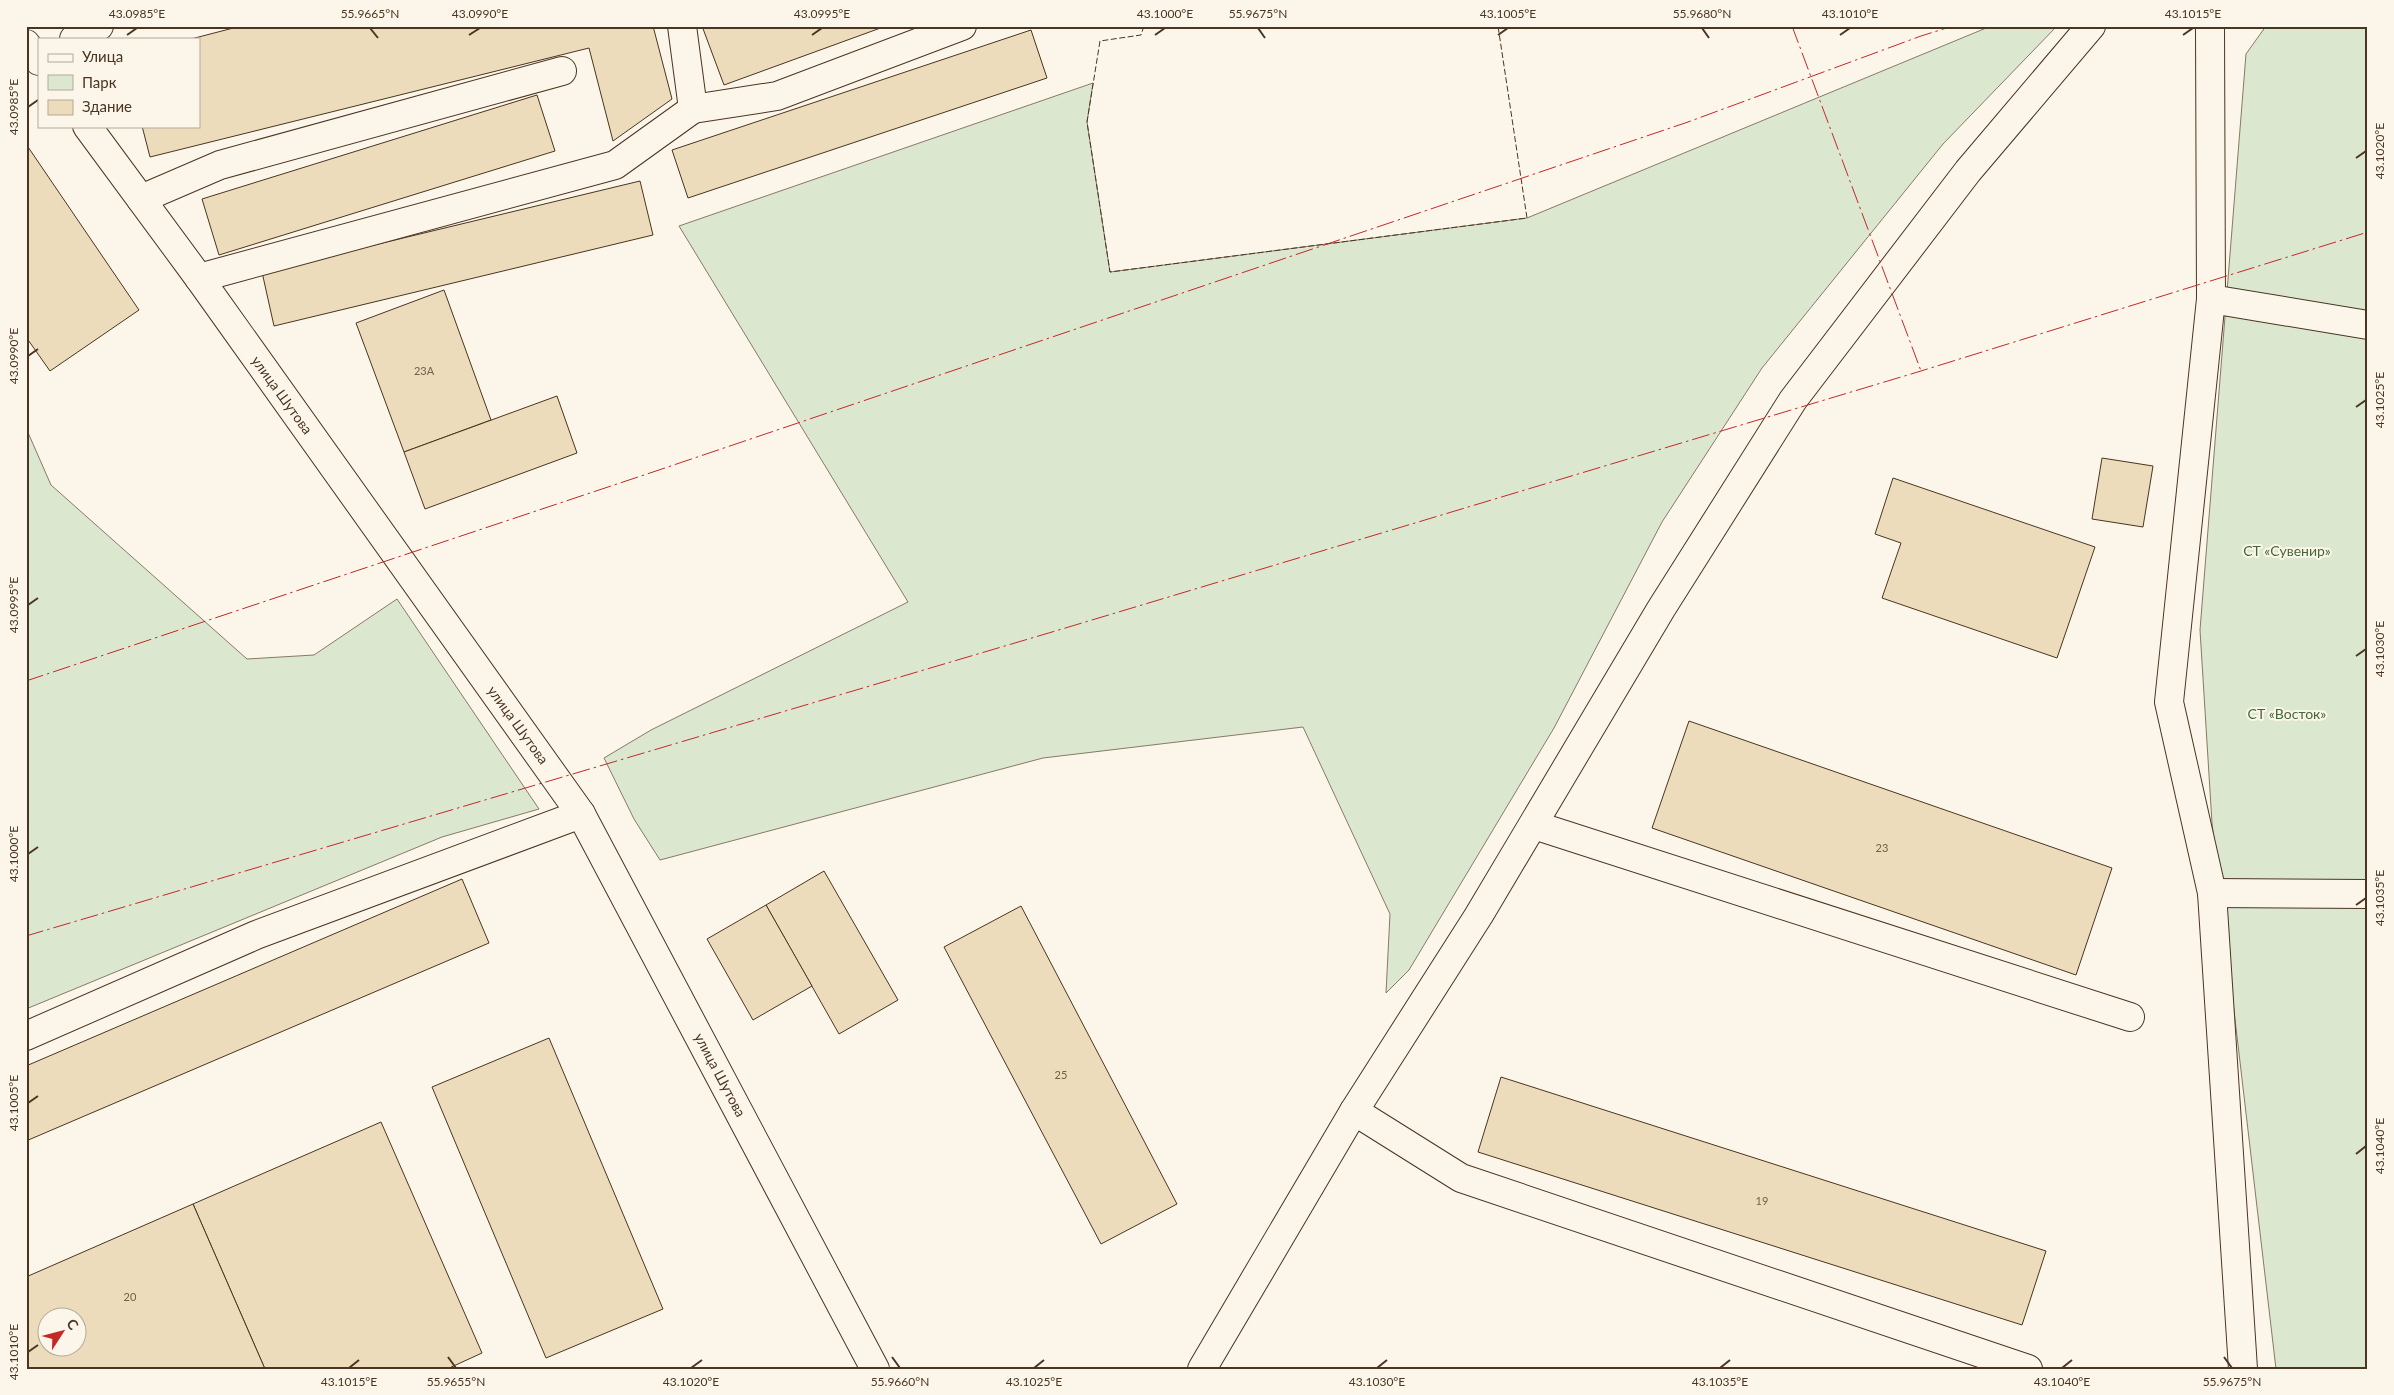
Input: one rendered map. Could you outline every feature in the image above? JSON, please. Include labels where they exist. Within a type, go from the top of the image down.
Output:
[{"type":"street","points":[[76,38],[99,26]]},
{"type":"street","points":[[682,26],[693,109]]},
{"type":"street","points":[[199,278],[615,165],[693,109],[777,96],[962,26]]},
{"type":"street","points":[[1202,1369],[1354,1111],[1479,915],[1661,609],[1793,400],[1968,171],[2091,26]]},
{"type":"street","points":[[2210,26],[2211,299],[2169,702],[2212,893],[2242,1369]]},
{"type":"street","points":[[141,199],[220,165],[562,71]]},
{"type":"street","name":"улица Шутова","points":[[88,128],[199,278],[582,814],[875,1369]]},
{"type":"street","points":[[2211,299],[2368,324]]},
{"type":"street","points":[[26,1036],[256,934],[582,814]]},
{"type":"street","points":[[1534,825],[2130,1018]]},
{"type":"street","points":[[2212,893],[2368,894]]},
{"type":"street","points":[[1354,1111],[1461,1178],[2028,1369]]},
{"type":"green space","points":[[1991,26],[2057,26],[1943,144],[1762,368],[1662,522],[1554,728],[1409,970],[1386,993],[1390,914],[1303,727],[1043,758],[660,860],[634,819],[604,758],[651,730],[908,602],[679,226],[1093,83],[1087,122],[1110,272],[1527,218]]},
{"type":"green space","points":[[2266,26],[2368,26],[2368,1369],[2276,1369],[2212,823],[2200,630],[2246,54]]},
{"type":"green space","points":[[26,428],[51,485],[247,659],[314,655],[397,599],[539,809],[442,837],[26,1009]]},
{"type":"building","points":[[241,26],[653,26],[672,99],[613,141],[589,48],[150,157],[143,128],[200,128],[200,38],[195,38]]},
{"type":"building","points":[[702,26],[886,26],[724,85]]},
{"type":"building","points":[[1031,30],[1047,78],[688,198],[672,150]]},
{"type":"building","points":[[537,95],[555,151],[219,255],[202,199]]},
{"type":"building","points":[[26,144],[139,310],[50,371],[26,337]]},
{"type":"building","points":[[640,181],[653,235],[274,326],[262,272]]},
{"type":"building","points":[[444,290],[491,420],[404,452],[356,323]]},
{"type":"building","points":[[557,396],[577,453],[425,509],[404,452]]},
{"type":"building","points":[[2102,458],[2153,466],[2143,527],[2092,519]]},
{"type":"building","points":[[1893,478],[2095,547],[2057,658],[1882,598],[1901,543],[1875,534]]},
{"type":"building","points":[[1689,721],[2112,868],[2076,975],[1652,828]]},
{"type":"building","points":[[824,871],[898,1000],[839,1034],[766,905]]},
{"type":"building","points":[[462,879],[489,943],[26,1141],[26,1066]]},
{"type":"building","points":[[766,905],[812,986],[753,1020],[707,939]]},
{"type":"building","points":[[1021,906],[1177,1204],[1101,1244],[944,947]]},
{"type":"building","points":[[549,1038],[663,1309],[546,1358],[432,1087]]},
{"type":"building","points":[[1501,1077],[2046,1251],[2022,1325],[1478,1152]]},
{"type":"building","points":[[381,1122],[482,1353],[447,1369],[265,1369],[193,1204]]},
{"type":"building","points":[[193,1204],[265,1369],[26,1369],[26,1277]]},
{"type":"fence","points":[[1144,26],[1141,35],[1100,41],[1087,122],[1110,272],[1527,218],[1498,26]]},
{"type":"power","points":[[1792,26],[1921,371]]},
{"type":"power","points":[[26,681],[650,473],[1688,122],[1953,26]]},
{"type":"power","points":[[26,936],[1052,632],[1921,371],[2368,232]]},
{"type":"park label","name":"СТ «Сувенир»","points":[[2287,551]]},
{"type":"park label","name":"СТ «Восток»","points":[[2287,714]]}]
